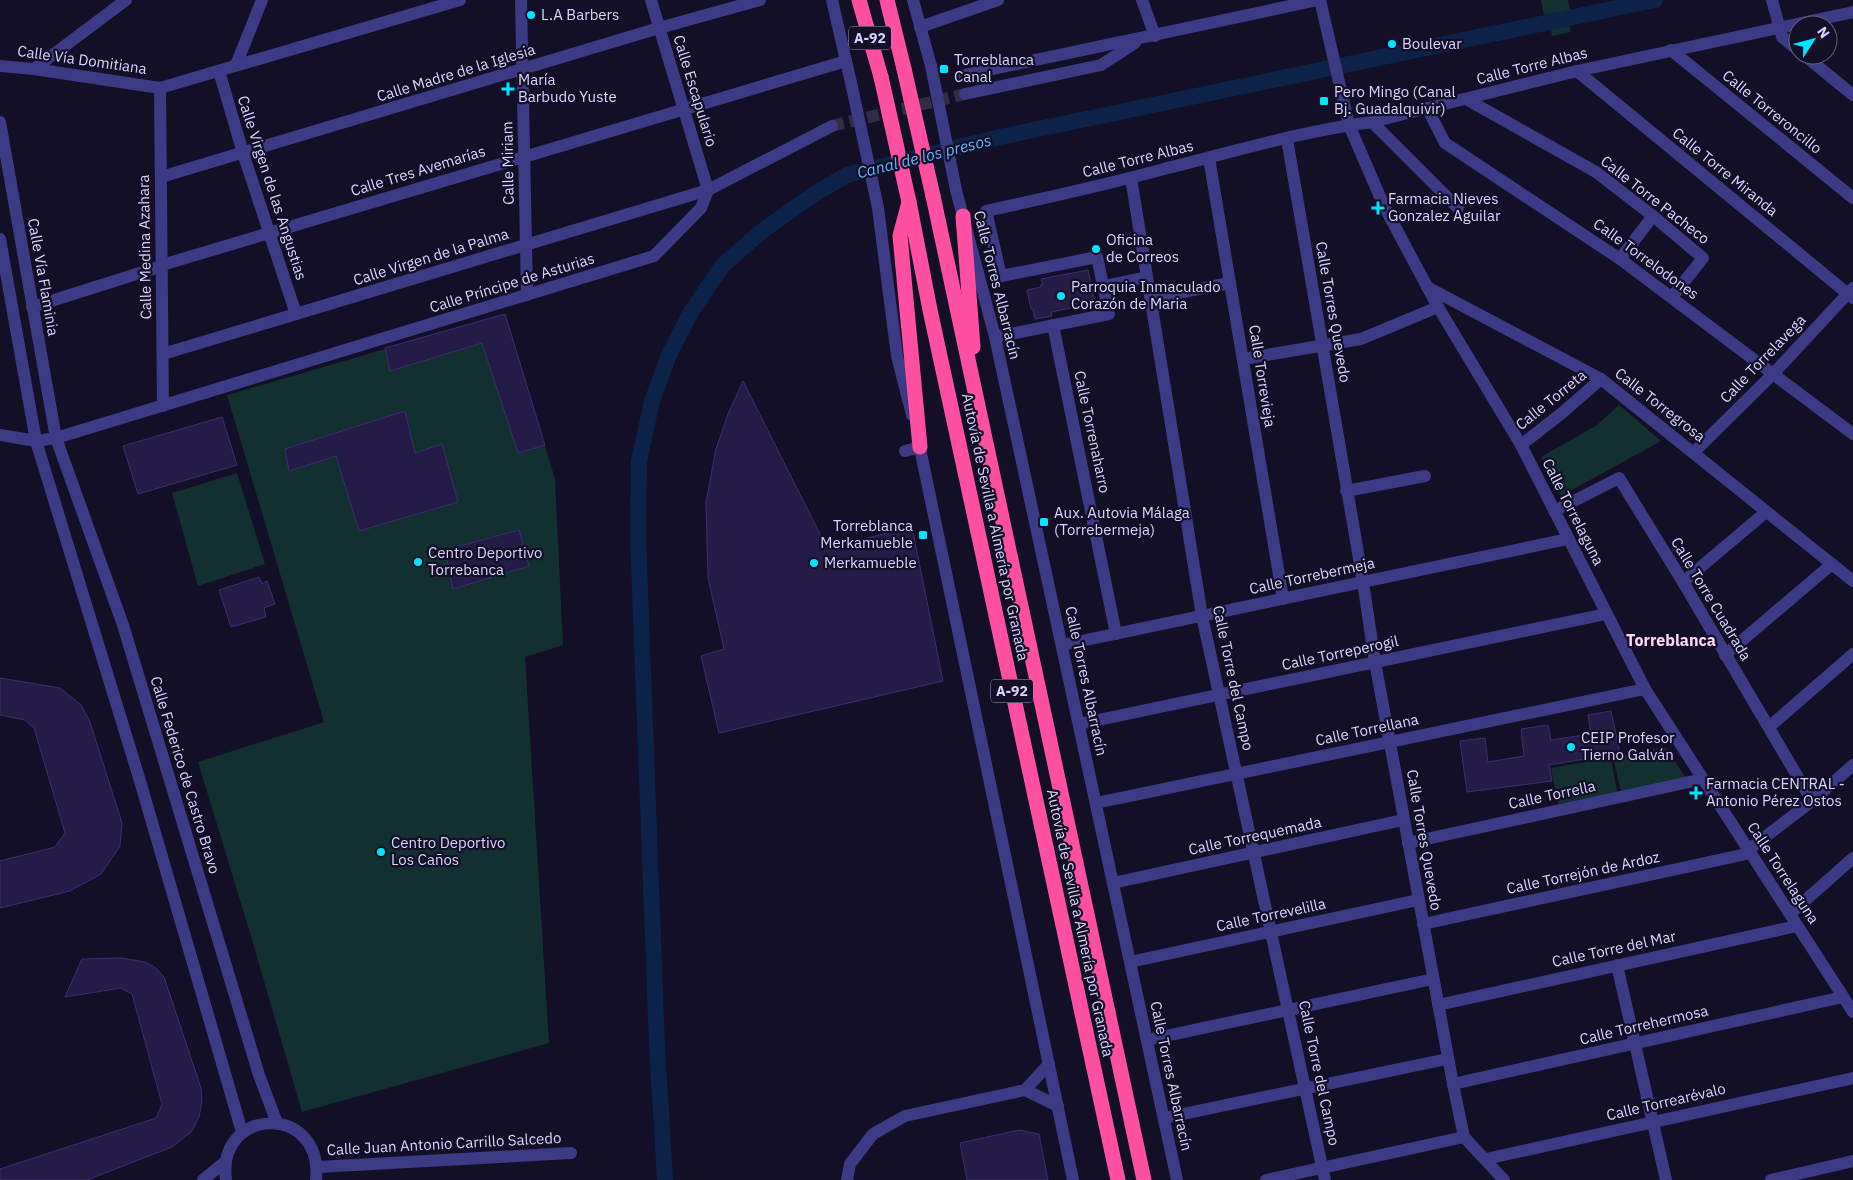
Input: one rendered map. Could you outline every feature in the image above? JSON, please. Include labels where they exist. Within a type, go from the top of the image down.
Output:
[{"type":"highway","name":"Autovía de Sevilla a Almería por Granada","points":[[859,0],[881,77],[909,202],[930,310],[1118,1180]]},
{"type":"highway","name":"Autovía de Sevilla a Almería por Granada","points":[[887,0],[933,196],[1144,1180]]},
{"type":"highway","points":[[909,202],[900,236],[920,447]]},
{"type":"highway","points":[[963,216],[978,409]]},
{"type":"street","points":[[34,69],[110,5],[126,0]]},
{"type":"street","points":[[236,65],[262,0]]},
{"type":"street","points":[[160,88],[460,0]]},
{"type":"street","name":"Calle Miriam","points":[[521,0],[527,295]]},
{"type":"street","name":"Calle Escapulario","points":[[651,0],[708,190]]},
{"type":"street","points":[[832,0],[878,208],[897,356],[920,447],[1073,1180]]},
{"type":"street","name":"Calle Torres Albarracín","points":[[912,0],[931,66],[956,190],[995,337],[1177,1180]]},
{"type":"street","points":[[920,27],[998,0]]},
{"type":"street","points":[[1142,0],[1155,36]]},
{"type":"street","points":[[960,76],[1319,0]]},
{"type":"street","name":"Calle Torrelaguna","points":[[1319,0],[1349,125],[1384,206],[1426,286],[1521,445],[1645,689],[1853,1012]]},
{"type":"street","points":[[1772,0],[1782,37],[1788,42]]},
{"type":"street","name":"Calle Madre de la Iglesia","points":[[161,177],[753,1]]},
{"type":"street","name":"Calle Torre Albas","points":[[1104,286],[1097,257],[1001,276],[986,211],[1131,178],[1287,139],[1349,125],[1372,122],[1576,71],[1853,12]]},
{"type":"street","points":[[965,94],[1100,65],[1141,39]]},
{"type":"street","name":"Calle Torreroncillo","points":[[1671,50],[1853,198]]},
{"type":"street","name":"Calle Tres Avemarías","points":[[32,307],[269,233],[846,61]]},
{"type":"street","points":[[1816,65],[1853,95]]},
{"type":"street","name":"Calle Vía Domitiana","points":[[0,66],[34,69],[160,88]]},
{"type":"street","name":"Calle Virgen de las Angustias","points":[[218,71],[296,314]]},
{"type":"street","name":"Calle Torre Miranda","points":[[1576,71],[1851,293]]},
{"type":"street","name":"Calle Medina Azahara","points":[[160,88],[163,406]]},
{"type":"street","name":"Calle Torre Pacheco","points":[[1466,99],[1596,172],[1703,258],[1672,297]]},
{"type":"street","name":"Calle Torrelodones","points":[[1427,108],[1445,143],[1620,259],[1853,434]]},
{"type":"street","name":"Calle Vía Flaminia","points":[[0,122],[56,438]]},
{"type":"street","points":[[1372,122],[1458,208]]},
{"type":"street","points":[[708,190],[832,126]]},
{"type":"street","name":"Calle Torres Quevedo","points":[[1287,139],[1403,820],[1447,1059],[1464,1137]]},
{"type":"street","name":"Calle Torrevieja","points":[[1209,158],[1283,599]]},
{"type":"street","name":"Calle Torre del Campo","points":[[1131,178],[1202,616],[1324,1174]]},
{"type":"street","name":"Calle Virgen de la Palma","points":[[163,354],[708,190]]},
{"type":"street","name":"Calle Príncipe de Asturias","points":[[0,435],[36,441],[56,438],[654,256],[700,208],[708,190]]},
{"type":"street","points":[[1620,259],[1653,216]]},
{"type":"street","points":[[0,239],[36,441],[145,799],[242,1132]]},
{"type":"street","points":[[995,337],[1109,314],[1104,286],[1147,277]]},
{"type":"street","points":[[1150,298],[1230,283]]},
{"type":"street","name":"Calle Torregrosa","points":[[1426,286],[1601,379],[1853,581]]},
{"type":"street","name":"Calle Torrelavega","points":[[1694,452],[1851,293]]},
{"type":"street","points":[[1243,360],[1362,339],[1438,307]]},
{"type":"street","name":"Calle Torrenaharro","points":[[1053,325],[1116,634]]},
{"type":"street","name":"Calle Torreta","points":[[1521,445],[1601,379]]},
{"type":"street","name":"Calle Federico de Castro Bravo","points":[[56,438],[123,625],[259,1075],[277,1123]]},
{"type":"street","points":[[904,451],[920,447]]},
{"type":"street","points":[[1346,491],[1425,476]]},
{"type":"street","name":"Calle Torre Cuadrada","points":[[1554,511],[1619,478],[1812,800]]},
{"type":"street","points":[[1683,582],[1766,512]]},
{"type":"street","name":"Calle Torrebermeja","points":[[1062,645],[1568,538]]},
{"type":"street","points":[[1725,655],[1832,564]]},
{"type":"street","name":"Calle Torreperogil","points":[[1079,724],[1606,614]]},
{"type":"street","points":[[1768,727],[1853,654]]},
{"type":"street","name":"Calle Torrellana","points":[[1096,803],[1645,689]]},
{"type":"street","points":[[1750,852],[1853,765]]},
{"type":"street","name":"Calle Torrella","points":[[1408,843],[1703,779]]},
{"type":"street","name":"Calle Torrequemada","points":[[1113,883],[1403,820]]},
{"type":"street","name":"Calle Torrejón de Ardoz","points":[[1423,924],[1750,852]]},
{"type":"street","points":[[1790,914],[1853,858]]},
{"type":"street","name":"Calle Torrevelilla","points":[[1130,962],[1418,900]]},
{"type":"street","name":"Calle Torre del Mar","points":[[1438,1005],[1797,926]]},
{"type":"street","points":[[1617,966],[1666,1180]]},
{"type":"street","points":[[1147,1040],[1433,979]]},
{"type":"street","name":"Calle Torrehermosa","points":[[1453,1084],[1843,997]]},
{"type":"street","points":[[1164,1118],[1306,1090],[1447,1059]]},
{"type":"street","points":[[847,1180],[850,1164],[873,1134],[905,1116],[1026,1090],[1049,1064]]},
{"type":"street","name":"Calle Torrearévalo","points":[[1486,1159],[1853,1078]]},
{"type":"street","points":[[1026,1090],[1058,1106]]},
{"type":"street","points":[[226,1180],[225,1162],[233,1142],[242,1132],[258,1124],[277,1123],[290,1126],[300,1133],[312,1148],[318,1167],[316,1180]]},
{"type":"street","points":[[1266,1180],[1324,1174],[1464,1137],[1504,1180]]},
{"type":"street","name":"Calle Juan Antonio Carrillo Salcedo","points":[[318,1167],[571,1153]]},
{"type":"street","points":[[203,1180],[225,1162]]},
{"type":"street","points":[[1771,1180],[1853,1162]]},
{"type":"green space","points":[[1541,0],[1568,0],[1570,10],[1566,11],[1571,32],[1552,36],[1548,14],[1544,15]]},
{"type":"green space","points":[[505,314],[555,479],[563,645],[525,657],[549,1043],[302,1112],[198,762],[324,722],[227,395]]},
{"type":"green space","points":[[1619,405],[1661,441],[1561,496],[1541,457],[1597,425]]},
{"type":"green space","points":[[237,473],[265,564],[198,586],[172,493]]},
{"type":"green space","points":[[1665,747],[1686,778],[1621,791],[1613,758]]},
{"type":"green space","points":[[1611,758],[1617,792],[1558,804],[1551,768]]},
{"type":"building","name":"Parroquia Inmaculado Corazón de Maria","points":[[1088,270],[1095,303],[1051,312],[1052,316],[1035,319],[1027,290],[1041,287],[1040,285],[1043,285],[1041,279]]},
{"type":"building","points":[[505,314],[545,445],[518,453],[482,343],[390,371],[385,348]]},
{"type":"building","name":"Merkamueble","points":[[743,381],[827,548],[912,527],[943,681],[719,733],[701,656],[724,649],[708,578],[706,502],[716,449],[728,414]]},
{"type":"building","points":[[405,411],[415,453],[442,444],[458,502],[359,531],[336,456],[289,471],[285,449]]},
{"type":"building","points":[[222,417],[237,465],[138,494],[123,446]]},
{"type":"building","points":[[519,530],[529,566],[453,589],[445,550]]},
{"type":"building","points":[[259,577],[262,584],[267,581],[275,604],[264,608],[266,617],[231,627],[219,590]]},
{"type":"building","points":[[0,678],[60,688],[81,705],[90,722],[122,823],[120,846],[101,874],[70,891],[0,908],[0,861],[55,847],[65,833],[34,728],[25,720],[0,715]]},
{"type":"building","name":"CEIP Profesor Tierno Galván","points":[[1611,711],[1620,753],[1549,765],[1552,781],[1467,792],[1460,741],[1485,738],[1488,762],[1524,756],[1521,729],[1548,725],[1551,740],[1591,734],[1588,715]]},
{"type":"building","points":[[122,958],[145,962],[156,968],[164,977],[201,1088],[202,1101],[199,1117],[192,1131],[172,1147],[87,1180],[0,1180],[0,1169],[156,1118],[162,1104],[132,994],[121,988],[65,997],[82,959]]},
{"type":"building","points":[[1019,1130],[1039,1134],[1048,1180],[967,1180],[960,1143]]},
{"type":"waterway","name":"Canal de los presos","points":[[665,1180],[657,1046],[638,537],[639,461],[652,401],[669,355],[691,312],[722,266],[762,231],[816,193],[847,175],[1000,137],[1655,0]]},
{"type":"tunnel","points":[[832,126],[965,94]]},
{"type":"place","name":"L.A Barbers","points":[[531,15]]},
{"type":"place","name":"Boulevar","points":[[1392,44]]},
{"type":"place","name":"Torreblanca Canal","points":[[944,69]]},
{"type":"place","name":"María Barbudo Yuste","points":[[508,89]]},
{"type":"place","name":"Pero Mingo (Canal Bj. Guadalquivir)","points":[[1324,101]]},
{"type":"place","name":"Farmacia Nieves Gonzalez Aguilar","points":[[1378,208]]},
{"type":"place","name":"Oficina de Correos","points":[[1096,249]]},
{"type":"place","name":"Parroquia Inmaculado Corazón de Maria","points":[[1061,296]]},
{"type":"place","name":"Aux. Autovia Málaga (Torrebermeja)","points":[[1044,522]]},
{"type":"place","name":"Torreblanca Merkamueble","points":[[923,535]]},
{"type":"place","name":"Centro Deportivo Torrebanca","points":[[418,562]]},
{"type":"place","name":"Merkamueble","points":[[814,563]]},
{"type":"place","name":"CEIP Profesor Tierno Galván","points":[[1571,747]]},
{"type":"place","name":"Farmacia CENTRAL - Antonio Pérez Ostos","points":[[1696,793]]},
{"type":"place","name":"Centro Deportivo Los Caños","points":[[381,852]]},
{"type":"district","name":"Torreblanca","points":[[1671,640]]}]
